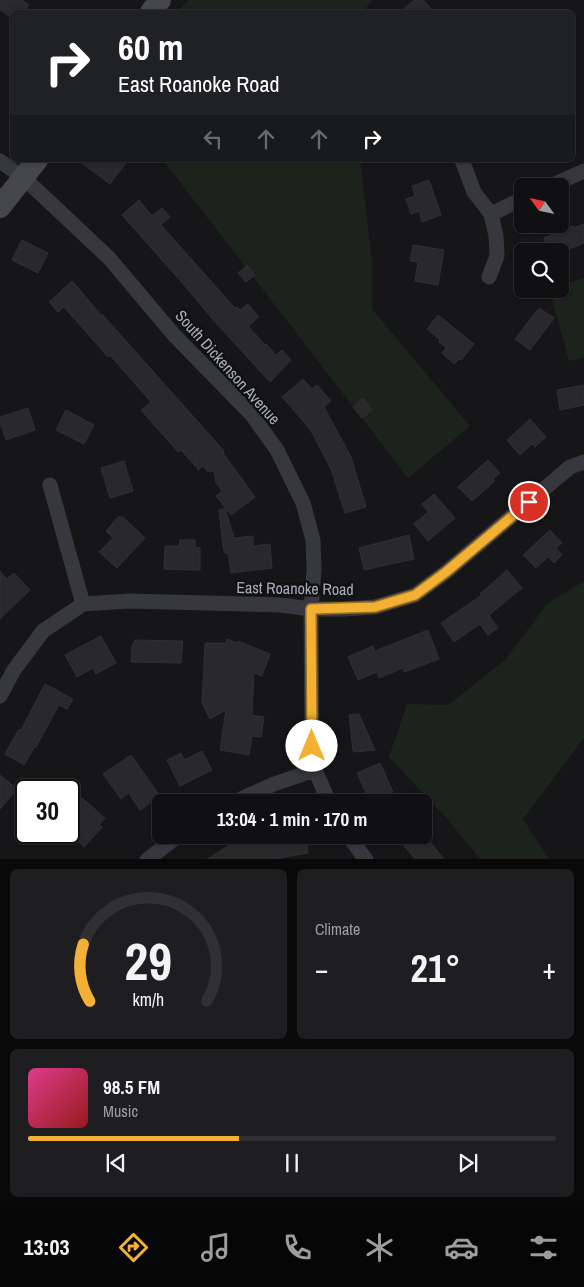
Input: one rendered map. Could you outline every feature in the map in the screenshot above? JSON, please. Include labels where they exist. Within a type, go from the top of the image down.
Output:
[{"type":"main road","points":[[0,207],[36,162]]},
{"type":"street","name":"South Dickenson Avenue","points":[[0,161],[24,178],[109,258],[174,335],[252,415],[278,450],[303,503],[313,540],[314,569],[311,609],[312,746],[315,770],[326,794]]},
{"type":"street","points":[[463,162],[474,192],[491,214],[496,236],[497,256],[489,277]]},
{"type":"street","points":[[568,178],[584,171]]},
{"type":"street","points":[[491,214],[514,203]]},
{"type":"street","name":"East Roanoke Road","points":[[83,604],[129,601],[282,605],[311,609],[375,607],[415,595],[446,572],[570,467],[584,462]]},
{"type":"street","points":[[0,696],[14,670],[43,631],[83,604],[50,485]]},
{"type":"street","points":[[252,794],[315,770]]},
{"type":"street","points":[[148,859],[167,844]]},
{"type":"street","points":[[354,844],[365,859]]},
{"type":"shaded area","points":[[188,0],[372,0],[364,10],[180,10]]},
{"type":"shaded area","points":[[165,162],[360,162],[372,261],[372,309],[470,426],[408,478]]},
{"type":"shaded area","points":[[584,278],[584,358],[569,361],[552,298],[569,298],[569,283]]},
{"type":"shaded area","points":[[584,581],[584,738],[523,819],[549,859],[480,859],[432,803],[432,794],[424,794],[389,757],[407,704],[448,705],[505,660],[548,603]]},
{"type":"building","points":[[0,0],[22,0],[29,5],[25,10],[10,10],[10,17],[0,10]]},
{"type":"building","points":[[414,0],[423,0],[432,10],[402,10]]},
{"type":"building","points":[[81,162],[126,162],[110,184]]},
{"type":"building","points":[[429,180],[441,215],[422,222],[419,211],[411,214],[406,199],[415,196],[412,186]]},
{"type":"building","points":[[139,200],[152,216],[162,208],[170,217],[161,225],[235,308],[237,307],[240,310],[248,304],[259,317],[248,326],[265,345],[276,355],[282,350],[291,360],[270,382],[122,215]]},
{"type":"building","points":[[584,224],[584,243],[569,249],[569,243],[546,243],[544,238],[556,233],[569,233],[569,228],[573,226],[573,228]]},
{"type":"building","points":[[22,240],[48,253],[38,273],[12,260]]},
{"type":"building","points":[[413,245],[444,250],[438,285],[415,281],[418,262],[410,261]]},
{"type":"building","points":[[247,265],[255,275],[246,282],[238,273]]},
{"type":"building","points":[[72,281],[224,451],[223,453],[255,497],[231,515],[216,496],[222,491],[216,483],[214,471],[207,471],[203,466],[198,470],[196,461],[196,467],[181,450],[178,452],[141,410],[151,402],[110,355],[108,357],[64,307],[58,312],[49,302]]},
{"type":"building","points":[[539,308],[554,318],[530,350],[515,339]]},
{"type":"building","points":[[438,315],[474,344],[461,360],[459,359],[454,364],[442,353],[446,348],[439,342],[440,340],[427,329]]},
{"type":"building","points":[[303,379],[312,389],[317,385],[331,401],[324,407],[351,457],[366,507],[345,513],[331,469],[310,429],[282,397]]},
{"type":"building","points":[[584,385],[584,405],[560,410],[557,390]]},
{"type":"building","points":[[363,398],[372,410],[362,418],[353,407]]},
{"type":"building","points":[[28,408],[35,430],[6,440],[0,423],[0,417]]},
{"type":"building","points":[[66,410],[94,425],[84,444],[56,430]]},
{"type":"building","points":[[530,419],[546,437],[535,447],[532,444],[520,455],[507,440]]},
{"type":"building","points":[[488,460],[500,473],[493,479],[495,481],[472,501],[458,487]]},
{"type":"building","points":[[124,461],[133,491],[110,498],[101,468]]},
{"type":"building","points":[[434,494],[455,518],[428,541],[414,524],[428,512],[422,504]]},
{"type":"building","points":[[225,508],[234,538],[253,536],[253,546],[270,544],[272,568],[231,573],[228,553],[225,553],[223,547],[219,510]]},
{"type":"building","points":[[118,517],[123,517],[145,538],[117,568],[99,552],[113,538],[106,531]]},
{"type":"building","points":[[550,530],[562,543],[556,548],[562,555],[554,563],[548,557],[536,568],[523,555]]},
{"type":"building","points":[[409,535],[414,559],[364,570],[359,548]]},
{"type":"building","points":[[180,540],[195,540],[195,547],[200,548],[200,570],[164,569],[165,546],[179,546]]},
{"type":"building","points":[[507,570],[522,588],[489,615],[498,628],[488,635],[480,624],[454,642],[441,623],[482,595],[480,594]]},
{"type":"building","points":[[0,571],[7,579],[14,573],[30,590],[0,619]]},
{"type":"building","points":[[428,630],[439,659],[404,672],[403,668],[379,678],[377,672],[358,680],[348,657],[373,646],[375,651]]},
{"type":"building","points":[[101,636],[116,663],[96,674],[93,668],[77,677],[65,655]]},
{"type":"building","points":[[227,639],[237,643],[238,641],[270,654],[262,676],[254,673],[252,715],[264,717],[261,737],[252,736],[249,755],[220,750],[226,710],[210,719],[202,703],[205,643],[226,643]]},
{"type":"building","points":[[135,640],[183,641],[181,663],[131,662],[132,646]]},
{"type":"building","points":[[45,684],[73,699],[67,709],[59,705],[24,765],[5,754],[19,729],[21,730]]},
{"type":"building","points":[[359,714],[375,750],[354,752],[353,750],[349,715]]},
{"type":"building","points":[[202,751],[212,770],[180,786],[167,760],[181,753],[184,760]]},
{"type":"building","points":[[131,755],[159,794],[152,794],[152,802],[140,810],[129,793],[121,799],[103,774]]},
{"type":"building","points":[[380,763],[393,792],[388,794],[366,794],[357,773]]},
{"type":"building","points":[[0,775],[15,787],[15,791],[0,809]]},
{"type":"building","points":[[82,798],[105,818],[99,825],[102,827],[84,847],[80,843],[80,800]]},
{"type":"building","points":[[231,844],[307,844],[308,853],[274,859],[208,859]]},
{"type":"building","points":[[403,844],[432,844],[444,859],[415,859]]},
{"type":"route","points":[[312,746],[311,609],[375,607],[415,595],[446,572],[529,502]]}]
